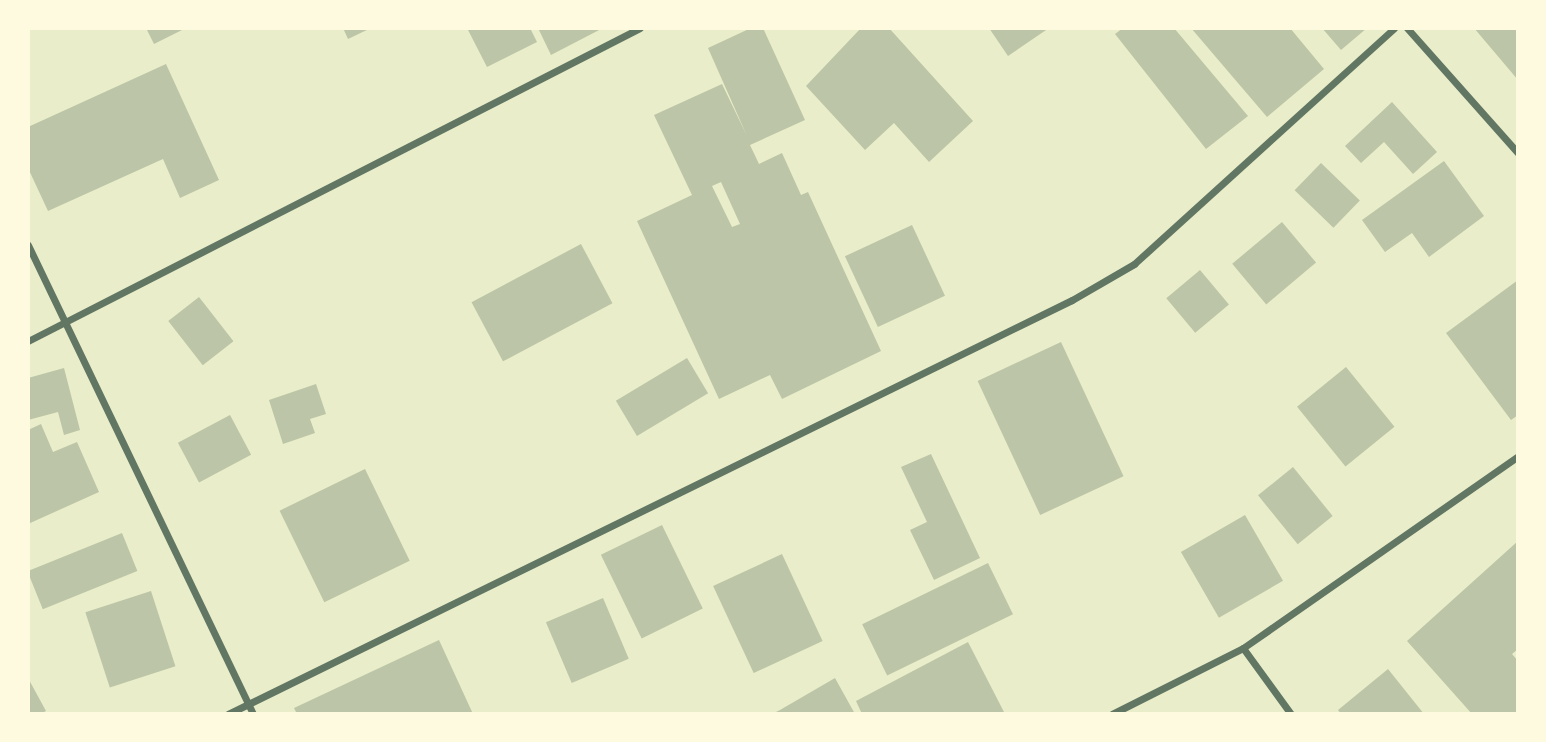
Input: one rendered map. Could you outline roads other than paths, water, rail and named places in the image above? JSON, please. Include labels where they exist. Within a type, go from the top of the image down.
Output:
[{"type":"street","points":[[28,341],[640,28]]},
{"type":"street","points":[[228,714],[1072,300],[1134,264],[1394,28]]},
{"type":"street","points":[[1407,28],[1518,153]]},
{"type":"street","points":[[28,245],[253,714]]},
{"type":"street","points":[[1112,714],[1242,648],[1518,456]]},
{"type":"street","points":[[1242,648],[1291,714]]}]
